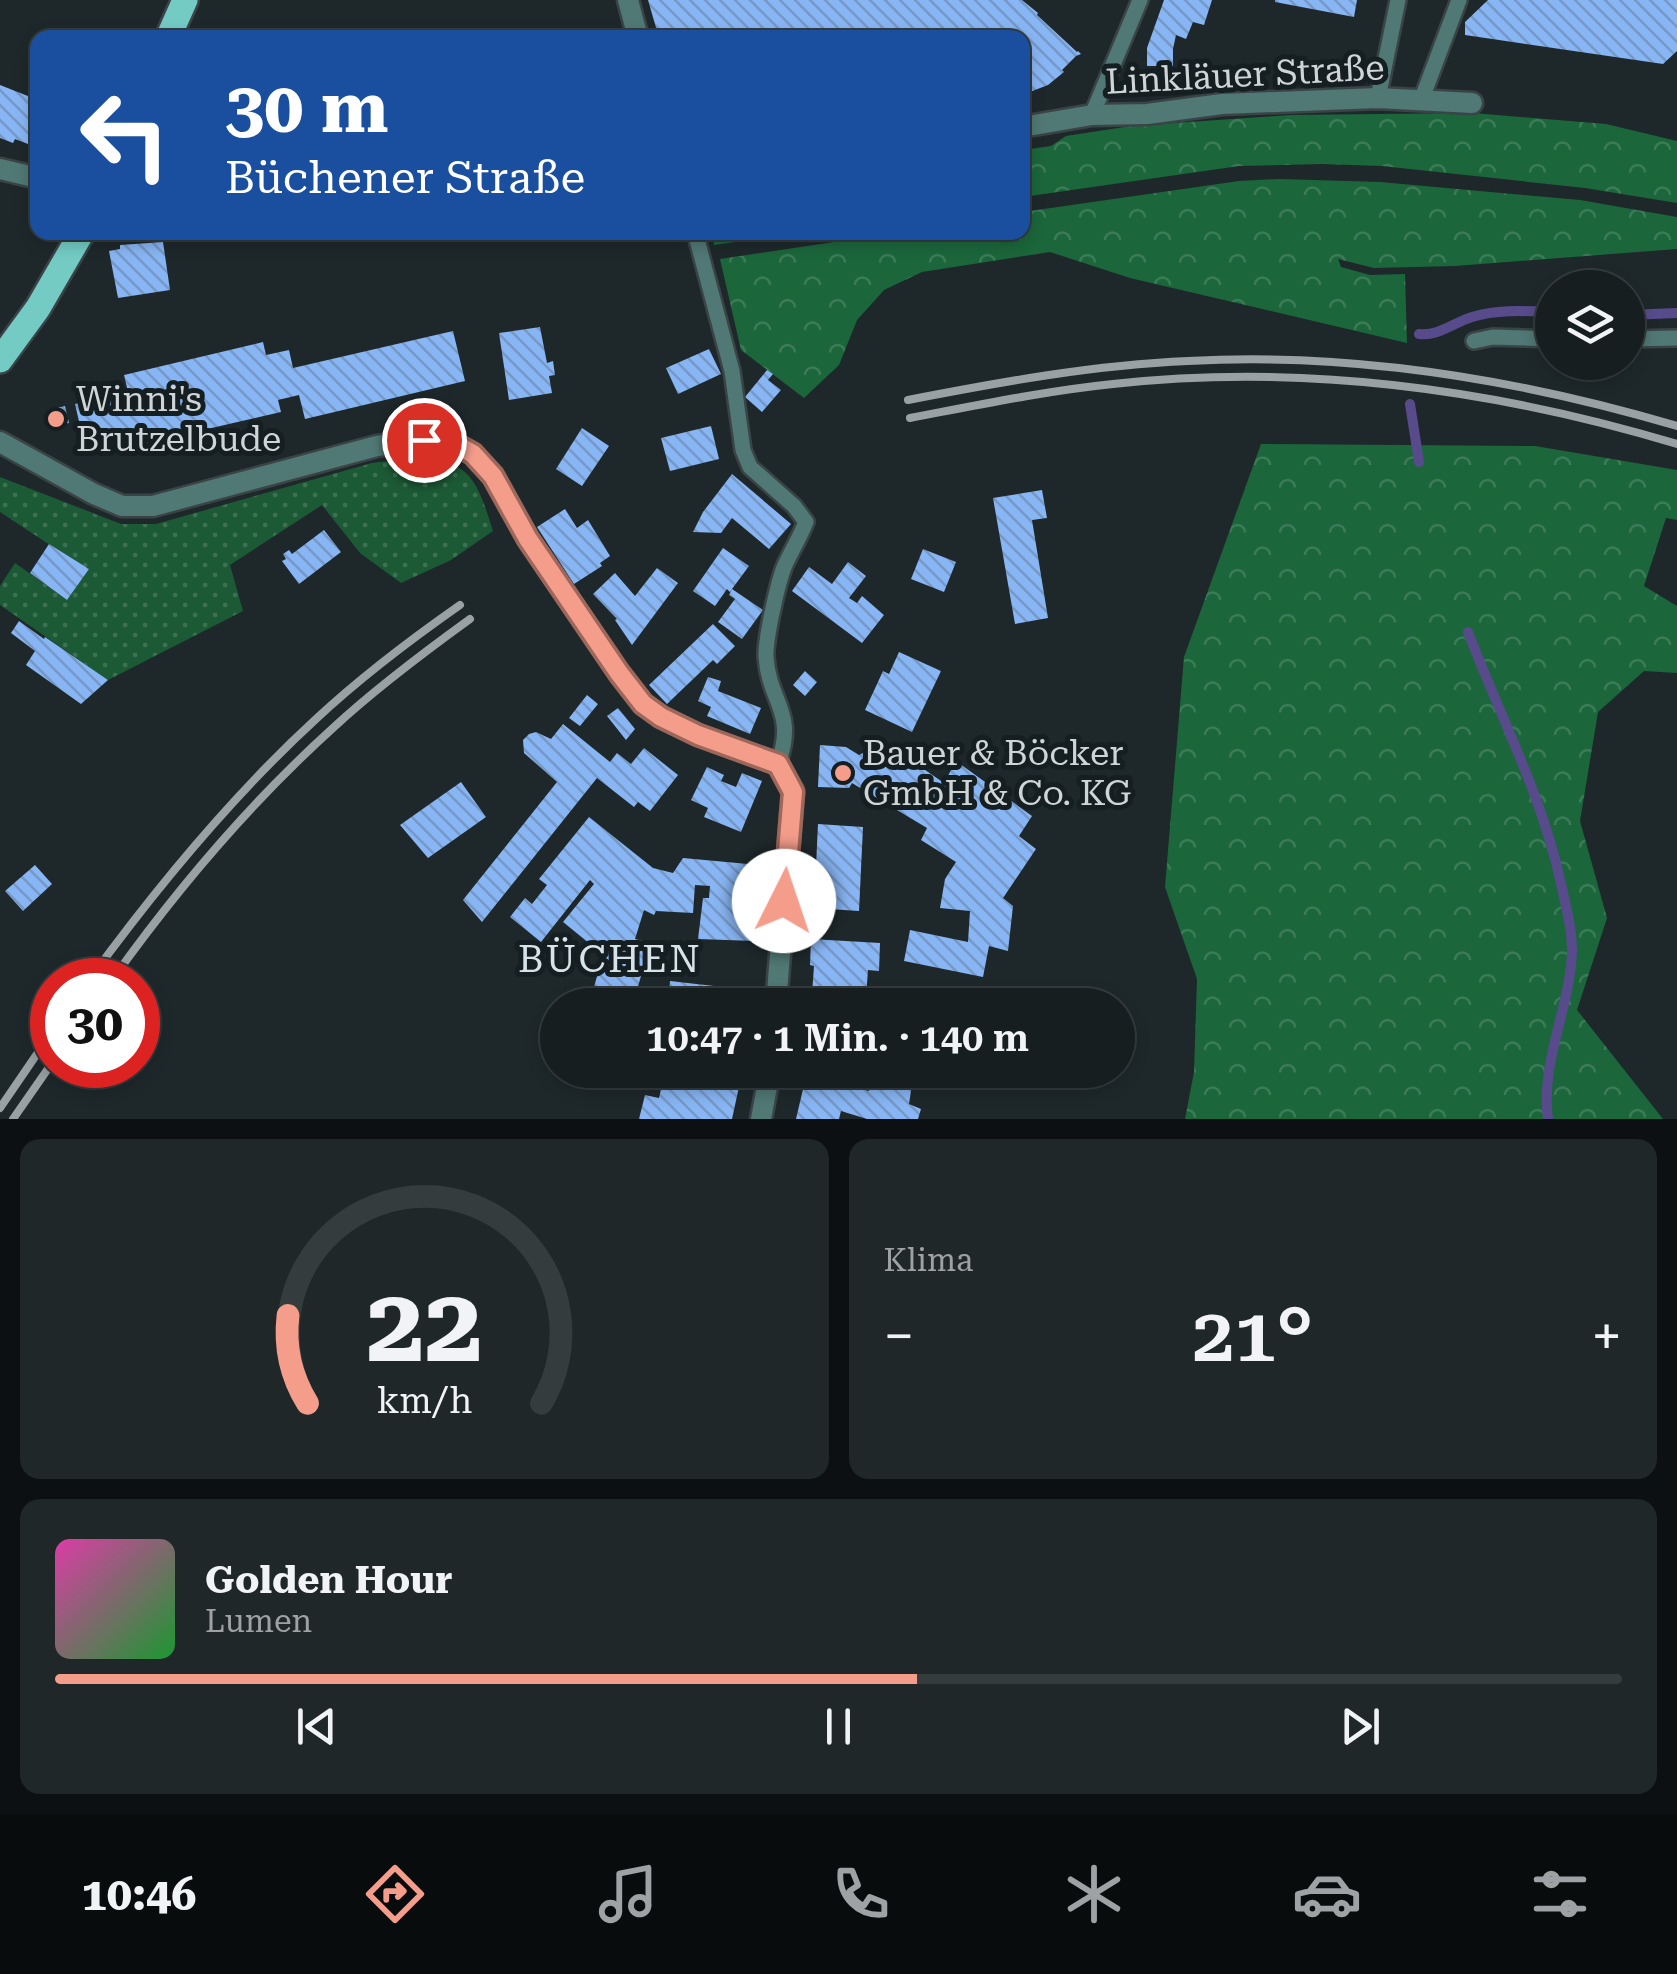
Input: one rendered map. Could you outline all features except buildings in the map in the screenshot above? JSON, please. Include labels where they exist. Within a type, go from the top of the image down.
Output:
[{"type":"main road","points":[[172,30],[185,0]]},
{"type":"main road","points":[[0,360],[38,308],[77,240]]},
{"type":"street","points":[[628,0],[636,30]]},
{"type":"street","name":"Linkläuer Straße","points":[[1030,125],[1222,104],[1378,98],[1472,103]]},
{"type":"street","points":[[0,170],[30,176]]},
{"type":"street","points":[[0,442],[122,506],[153,506],[377,446],[450,441],[473,454],[493,476],[528,539],[643,704],[698,735],[778,764],[793,792],[777,988]]},
{"type":"street","points":[[761,1119],[767,1088]]},
{"type":"lane","points":[[1092,116],[1140,0]]},
{"type":"lane","points":[[1378,98],[1398,0]]},
{"type":"lane","points":[[1422,100],[1458,0]]},
{"type":"lane","points":[[696,240],[732,370],[743,450],[750,468],[794,506],[806,522],[785,565],[766,654],[786,730],[786,744],[778,764]]},
{"type":"lane","points":[[1474,341],[1535,338]]},
{"type":"lane","points":[[1645,339],[1677,338]]},
{"type":"green space","points":[[1473,113],[1606,124],[1677,141],[1677,203],[1585,188],[1382,166],[1321,164],[1239,166],[1030,196],[1030,149],[1051,146],[1066,136],[1131,126],[1290,115]]},
{"type":"green space","points":[[1239,181],[1380,182],[1580,200],[1677,217],[1677,249],[1455,266],[1374,268],[1338,259],[1341,267],[1370,275],[1405,274],[1407,343],[1130,278],[1050,252],[922,272],[884,290],[857,320],[839,365],[804,398],[741,350],[720,259],[848,240],[1030,240],[1030,211]]},
{"type":"green space","points":[[713,240],[750,240],[714,245]]},
{"type":"green space","points":[[1261,444],[1535,446],[1677,470],[1677,520],[1666,518],[1644,586],[1677,606],[1677,673],[1644,671],[1598,712],[1580,821],[1607,918],[1577,1010],[1663,1119],[1185,1119],[1194,1072],[1197,979],[1165,887],[1184,657]]},
{"type":"green space","points":[[424,456],[441,459],[464,471],[478,490],[493,531],[451,560],[401,583],[360,553],[322,505],[230,565],[243,611],[108,680],[0,605],[0,586],[15,563],[67,600],[88,570],[0,512],[0,477],[121,524],[156,524],[372,463]]},
{"type":"waterway","points":[[1419,334],[1492,313],[1535,312]]},
{"type":"waterway","points":[[1645,314],[1677,313]]},
{"type":"waterway","points":[[1410,404],[1419,462]]},
{"type":"waterway","points":[[1468,632],[1543,819],[1570,926],[1570,973],[1548,1077],[1548,1119]]},
{"type":"railway","points":[[908,400],[1117,366],[1250,359],[1312,361],[1435,372],[1496,382],[1677,426]]},
{"type":"railway","points":[[910,418],[1088,387],[1185,378],[1327,379],[1468,395],[1539,408],[1677,444]]},
{"type":"railway","points":[[106,958],[196,844],[285,749],[368,674],[460,605]]},
{"type":"railway","points":[[128,958],[189,880],[302,757],[366,699],[470,619]]},
{"type":"railway","points":[[0,1108],[30,1064]]},
{"type":"railway","points":[[13,1119],[35,1088]]},
{"type":"place","name":"Winni's Brutzelbude","points":[[56,419]]},
{"type":"place","name":"Bauer & Böcker GmbH & Co. KG","points":[[843,773]]},
{"type":"district","name":"BÜCHEN","points":[[610,959]]},
{"type":"route","points":[[424,440],[450,441],[473,454],[493,476],[528,539],[643,704],[698,735],[778,764],[793,792],[784,901]]}]
